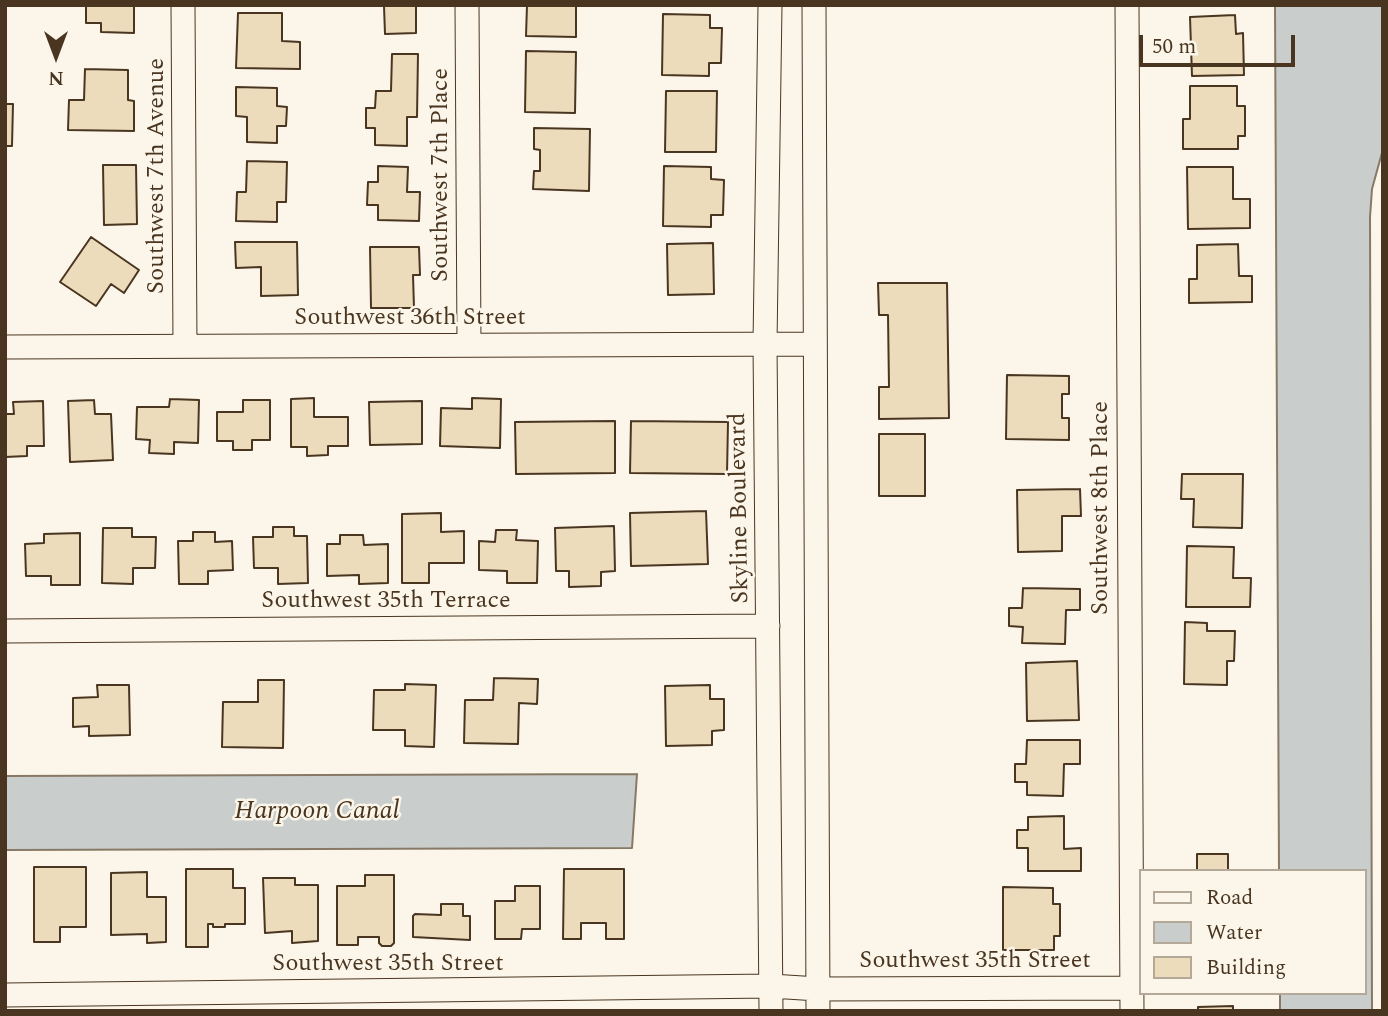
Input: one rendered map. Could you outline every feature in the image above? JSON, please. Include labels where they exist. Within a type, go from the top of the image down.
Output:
[{"type":"street","name":"Southwest 7th Avenue","points":[[183,5],[185,346]]},
{"type":"street","name":"Southwest 7th Place","points":[[467,5],[470,345]]},
{"type":"street","name":"Skyline Boulevard","points":[[770,5],[765,343],[771,1011]]},
{"type":"street","points":[[814,5],[818,1000]]},
{"type":"street","name":"Southwest 8th Place","points":[[1126,5],[1132,999]]},
{"type":"street","name":"Southwest 36th Street","points":[[5,346],[815,344]]},
{"type":"street","name":"Southwest 35th Terrace","points":[[5,631],[768,626]]},
{"type":"street","name":"Southwest 35th Street","points":[[5,995],[186,1002],[471,1001],[771,986],[818,1000],[1132,999]]},
{"type":"water","points":[[1275,5],[1383,5],[1383,149],[1372,189],[1370,217],[1372,1011],[1280,1011],[1280,995],[1367,995],[1367,869],[1279,869]]},
{"type":"water","name":"Harpoon Canal","points":[[637,774],[632,848],[5,850],[5,776]]},
{"type":"building","points":[[86,5],[134,5],[134,33],[101,32],[101,23],[86,23]]},
{"type":"building","points":[[379,5],[416,5],[416,33],[385,34],[384,6]]},
{"type":"building","points":[[527,5],[576,5],[576,37],[526,36]]},
{"type":"building","points":[[238,13],[282,13],[282,41],[300,42],[300,69],[236,68]]},
{"type":"building","points":[[663,14],[710,15],[710,28],[722,28],[721,63],[709,63],[709,76],[662,75]]},
{"type":"building","points":[[1235,15],[1236,34],[1243,33],[1244,75],[1192,76],[1190,17]]},
{"type":"building","points":[[526,51],[576,52],[575,113],[525,112]]},
{"type":"building","points":[[392,54],[418,54],[417,117],[407,117],[407,146],[375,145],[375,128],[366,128],[366,108],[375,108],[376,91],[391,91]]},
{"type":"building","points":[[85,69],[128,70],[128,100],[134,101],[134,131],[68,130],[69,100],[84,100]]},
{"type":"building","points":[[1190,86],[1237,86],[1237,106],[1245,106],[1245,136],[1238,136],[1238,149],[1183,149],[1183,119],[1190,119]]},
{"type":"building","points":[[236,87],[277,88],[277,106],[287,107],[286,126],[277,126],[277,143],[247,142],[247,117],[236,116]]},
{"type":"building","points":[[5,88],[6,104],[13,104],[12,146],[5,146]]},
{"type":"building","points":[[666,91],[717,91],[716,152],[665,152]]},
{"type":"building","points":[[534,128],[590,129],[589,191],[533,189],[534,171],[540,171],[540,150],[534,149]]},
{"type":"building","points":[[247,161],[287,162],[286,202],[277,202],[277,222],[236,221],[237,192],[246,192]]},
{"type":"building","points":[[103,165],[136,165],[137,224],[104,225]]},
{"type":"building","points":[[378,166],[408,167],[407,192],[420,192],[419,221],[378,220],[378,205],[367,205],[368,182],[378,182]]},
{"type":"building","points":[[664,166],[711,167],[711,179],[724,180],[723,215],[711,215],[711,227],[663,226]]},
{"type":"building","points":[[1187,167],[1233,167],[1233,199],[1250,199],[1250,228],[1188,229]]},
{"type":"building","points":[[91,237],[139,270],[124,293],[111,284],[96,306],[60,282]]},
{"type":"building","points":[[235,242],[297,242],[298,295],[261,296],[261,267],[236,268]]},
{"type":"building","points":[[713,243],[714,294],[668,295],[667,244]]},
{"type":"building","points":[[1238,244],[1239,276],[1252,276],[1252,302],[1189,303],[1189,279],[1197,279],[1197,245]]},
{"type":"building","points":[[370,247],[419,247],[420,275],[413,275],[414,308],[371,308]]},
{"type":"building","points":[[878,283],[947,283],[949,418],[879,419],[879,387],[889,387],[888,315],[879,315]]},
{"type":"building","points":[[1007,375],[1069,376],[1069,394],[1062,394],[1062,418],[1069,418],[1069,440],[1006,439]]},
{"type":"building","points":[[314,398],[314,417],[348,417],[348,446],[328,446],[328,455],[307,456],[307,447],[291,447],[291,399]]},
{"type":"building","points":[[472,398],[501,399],[500,448],[440,446],[441,408],[472,409]]},
{"type":"building","points":[[170,399],[199,400],[198,443],[174,442],[174,454],[149,453],[150,440],[136,439],[137,407],[169,407]]},
{"type":"building","points":[[94,400],[95,414],[111,414],[113,460],[70,462],[68,401]]},
{"type":"building","points":[[243,400],[270,400],[270,440],[252,440],[252,450],[233,450],[233,441],[217,441],[217,412],[243,412]]},
{"type":"building","points":[[43,401],[44,446],[27,446],[27,456],[5,457],[5,414],[14,414],[13,402]]},
{"type":"building","points":[[422,401],[422,444],[370,445],[369,402]]},
{"type":"building","points":[[615,421],[615,473],[516,474],[515,422]]},
{"type":"building","points":[[631,421],[728,422],[727,474],[630,473]]},
{"type":"building","points":[[879,434],[925,434],[925,496],[879,496]]},
{"type":"building","points":[[1182,474],[1243,474],[1242,528],[1193,527],[1194,499],[1181,499]]},
{"type":"building","points":[[1080,489],[1081,516],[1062,516],[1062,551],[1018,552],[1017,490]]},
{"type":"building","points":[[706,511],[708,564],[631,566],[630,513]]},
{"type":"building","points":[[441,513],[441,532],[464,531],[464,563],[429,563],[429,583],[402,583],[402,514]]},
{"type":"building","points":[[614,526],[615,571],[601,572],[601,586],[569,587],[569,571],[556,571],[555,528]]},
{"type":"building","points":[[273,527],[294,527],[294,536],[307,536],[308,583],[278,584],[278,568],[254,568],[253,537],[273,537]]},
{"type":"building","points":[[103,528],[132,528],[132,537],[156,537],[155,568],[133,568],[133,584],[102,583]]},
{"type":"building","points":[[496,530],[517,530],[516,540],[538,541],[537,583],[507,583],[507,571],[479,570],[479,541],[495,542]]},
{"type":"building","points":[[193,532],[215,532],[215,542],[232,541],[233,570],[208,571],[208,584],[179,584],[178,541],[193,541]]},
{"type":"building","points":[[80,533],[80,585],[51,585],[51,576],[26,576],[25,544],[44,543],[44,534]]},
{"type":"building","points":[[340,535],[363,535],[364,545],[388,544],[388,583],[359,584],[359,575],[327,576],[327,544],[340,544]]},
{"type":"building","points":[[1187,546],[1234,547],[1233,578],[1251,578],[1250,607],[1186,607]]},
{"type":"building","points":[[1023,588],[1080,589],[1080,610],[1066,610],[1065,644],[1022,643],[1023,627],[1009,626],[1009,608],[1022,608]]},
{"type":"building","points":[[1185,622],[1207,623],[1207,631],[1235,631],[1234,661],[1227,661],[1227,685],[1184,684]]},
{"type":"building","points":[[1077,661],[1079,720],[1027,721],[1026,663]]},
{"type":"building","points":[[494,678],[538,679],[537,704],[519,703],[518,744],[464,743],[465,700],[493,700]]},
{"type":"building","points":[[258,680],[284,680],[283,748],[222,747],[223,702],[258,702]]},
{"type":"building","points":[[405,684],[436,685],[434,747],[405,746],[405,730],[373,730],[374,690],[405,690]]},
{"type":"building","points":[[97,685],[129,685],[130,735],[89,736],[89,726],[73,727],[73,698],[98,697]]},
{"type":"building","points":[[710,685],[710,699],[724,699],[724,730],[712,731],[712,745],[666,746],[665,686]]},
{"type":"building","points":[[1027,740],[1080,740],[1080,764],[1064,764],[1063,796],[1027,795],[1027,782],[1015,782],[1015,764],[1026,764]]},
{"type":"building","points":[[1064,816],[1064,849],[1081,848],[1081,871],[1028,871],[1028,848],[1017,848],[1017,830],[1028,830],[1028,817]]},
{"type":"building","points":[[1197,854],[1228,854],[1228,869],[1197,869]]},
{"type":"building","points":[[34,867],[86,867],[86,927],[60,927],[60,942],[34,942]]},
{"type":"building","points":[[186,869],[233,869],[233,888],[245,888],[245,924],[213,927],[213,924],[208,924],[208,947],[186,947]]},
{"type":"building","points":[[564,869],[624,869],[624,939],[606,939],[606,923],[581,923],[581,939],[563,939]]},
{"type":"building","points":[[147,872],[147,897],[166,897],[166,942],[147,943],[147,934],[111,935],[111,873]]},
{"type":"building","points":[[365,875],[394,875],[394,943],[391,946],[382,946],[379,937],[358,937],[358,945],[337,945],[337,886],[365,886]]},
{"type":"building","points":[[263,878],[295,878],[295,885],[318,885],[318,941],[292,943],[292,931],[265,933]]},
{"type":"building","points":[[515,886],[540,886],[540,929],[522,929],[521,939],[495,939],[495,901],[515,901]]},
{"type":"building","points":[[1003,887],[1053,888],[1053,904],[1060,904],[1060,936],[1054,936],[1054,950],[1003,950]]},
{"type":"building","points":[[441,904],[463,904],[463,916],[470,916],[470,940],[413,937],[413,916],[441,915]]},
{"type":"building","points":[[1233,1006],[1233,1011],[1198,1011],[1198,1007]]}]
